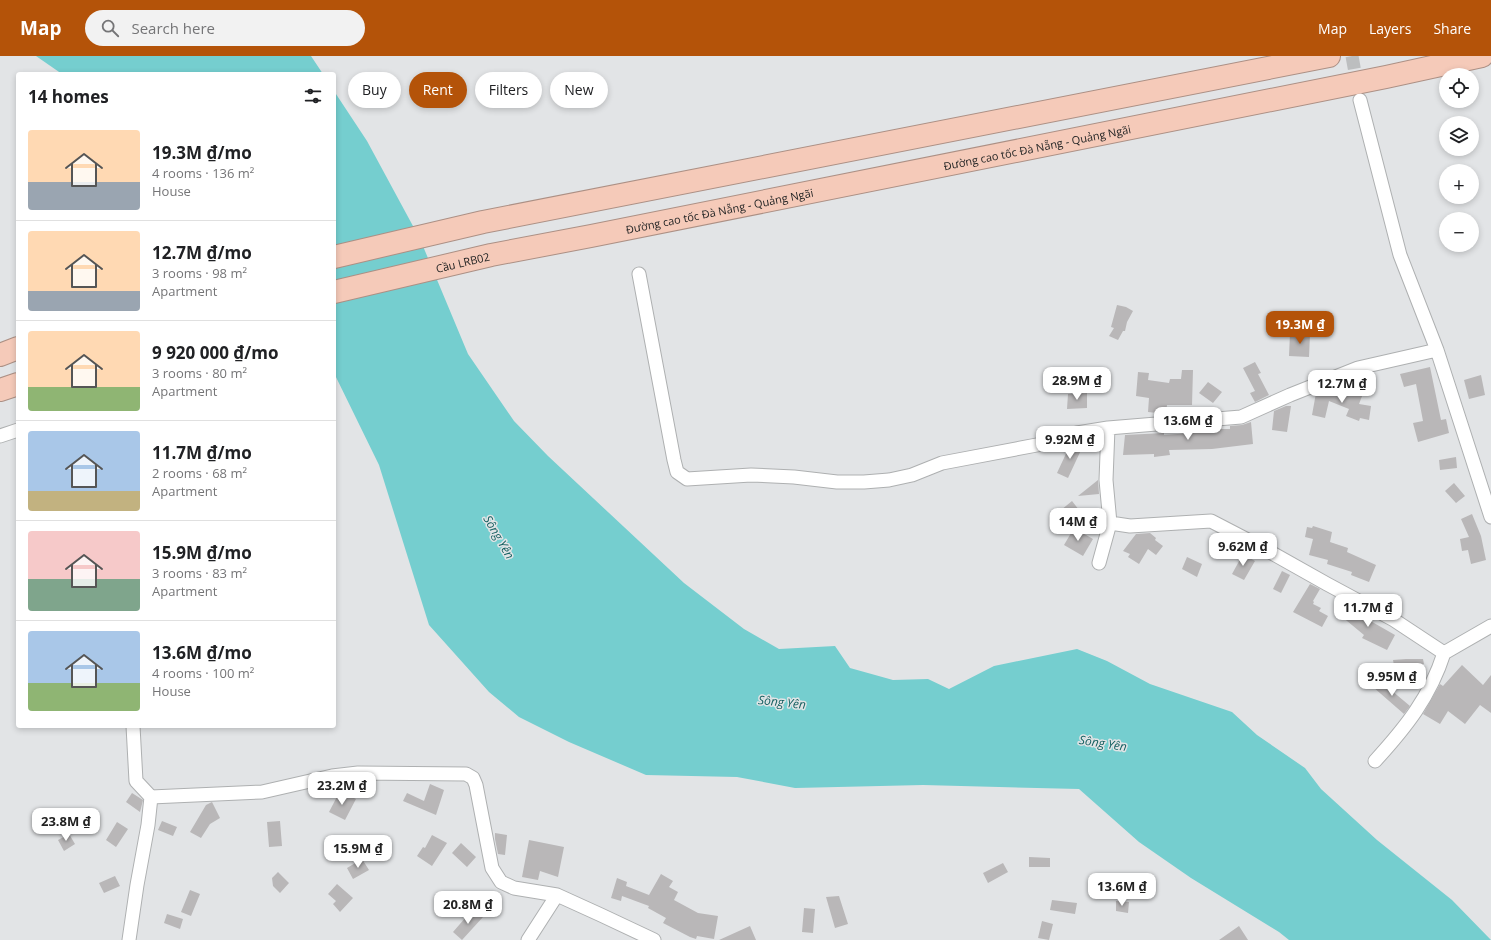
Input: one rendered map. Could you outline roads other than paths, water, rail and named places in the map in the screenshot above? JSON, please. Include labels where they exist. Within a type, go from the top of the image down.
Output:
[{"type":"highway","points":[[336,257],[483,222],[1329,56]]},
{"type":"highway","name":"Đường cao tốc Đà Nẵng - Quảng Ngãi","points":[[591,236],[1386,77],[1482,56]]},
{"type":"highway","name":"Cầu LRB02","points":[[336,292],[491,255],[591,236]]},
{"type":"highway","points":[[0,354],[16,349]]},
{"type":"highway","points":[[0,390],[16,385]]},
{"type":"street","points":[[1360,100],[1400,255],[1435,344],[1486,483],[1491,517]]},
{"type":"street","points":[[639,274],[674,460],[677,472],[688,479],[751,474],[794,476],[837,482],[889,480],[912,475],[942,463],[1042,444],[1077,433],[1108,428],[1241,417],[1290,395],[1358,368],[1435,344]]},
{"type":"street","points":[[1099,563],[1110,523],[1106,480],[1108,428]]},
{"type":"street","points":[[0,436],[16,431]]},
{"type":"street","points":[[1110,523],[1130,526],[1211,521],[1394,620],[1444,653]]},
{"type":"street","points":[[1375,761],[1397,737],[1418,710],[1439,669],[1444,653],[1491,626]]},
{"type":"street","points":[[129,940],[148,825],[151,797],[136,781],[133,728]]},
{"type":"street","points":[[151,797],[262,792],[332,776],[358,773],[466,774],[473,778],[476,785],[492,868],[501,882],[514,888],[557,895],[601,914],[654,940]]},
{"type":"street","points":[[528,940],[557,895]]},
{"type":"water","points":[[36,56],[311,56],[322,72],[59,72]]},
{"type":"water","name":"Sông Yên","points":[[336,94],[367,141],[420,239],[468,354],[514,421],[548,456],[684,583],[744,629],[779,649],[835,646],[850,668],[893,680],[928,679],[949,689],[994,666],[1077,649],[1107,661],[1150,684],[1232,712],[1257,735],[1305,768],[1321,789],[1377,840],[1452,900],[1491,940],[1289,940],[1279,932],[1191,878],[1139,842],[1079,789],[923,785],[795,788],[737,777],[646,775],[569,742],[519,717],[489,692],[429,625],[379,465],[336,377]]},
{"type":"tunnel","points":[[1352,56],[1358,89]]}]
